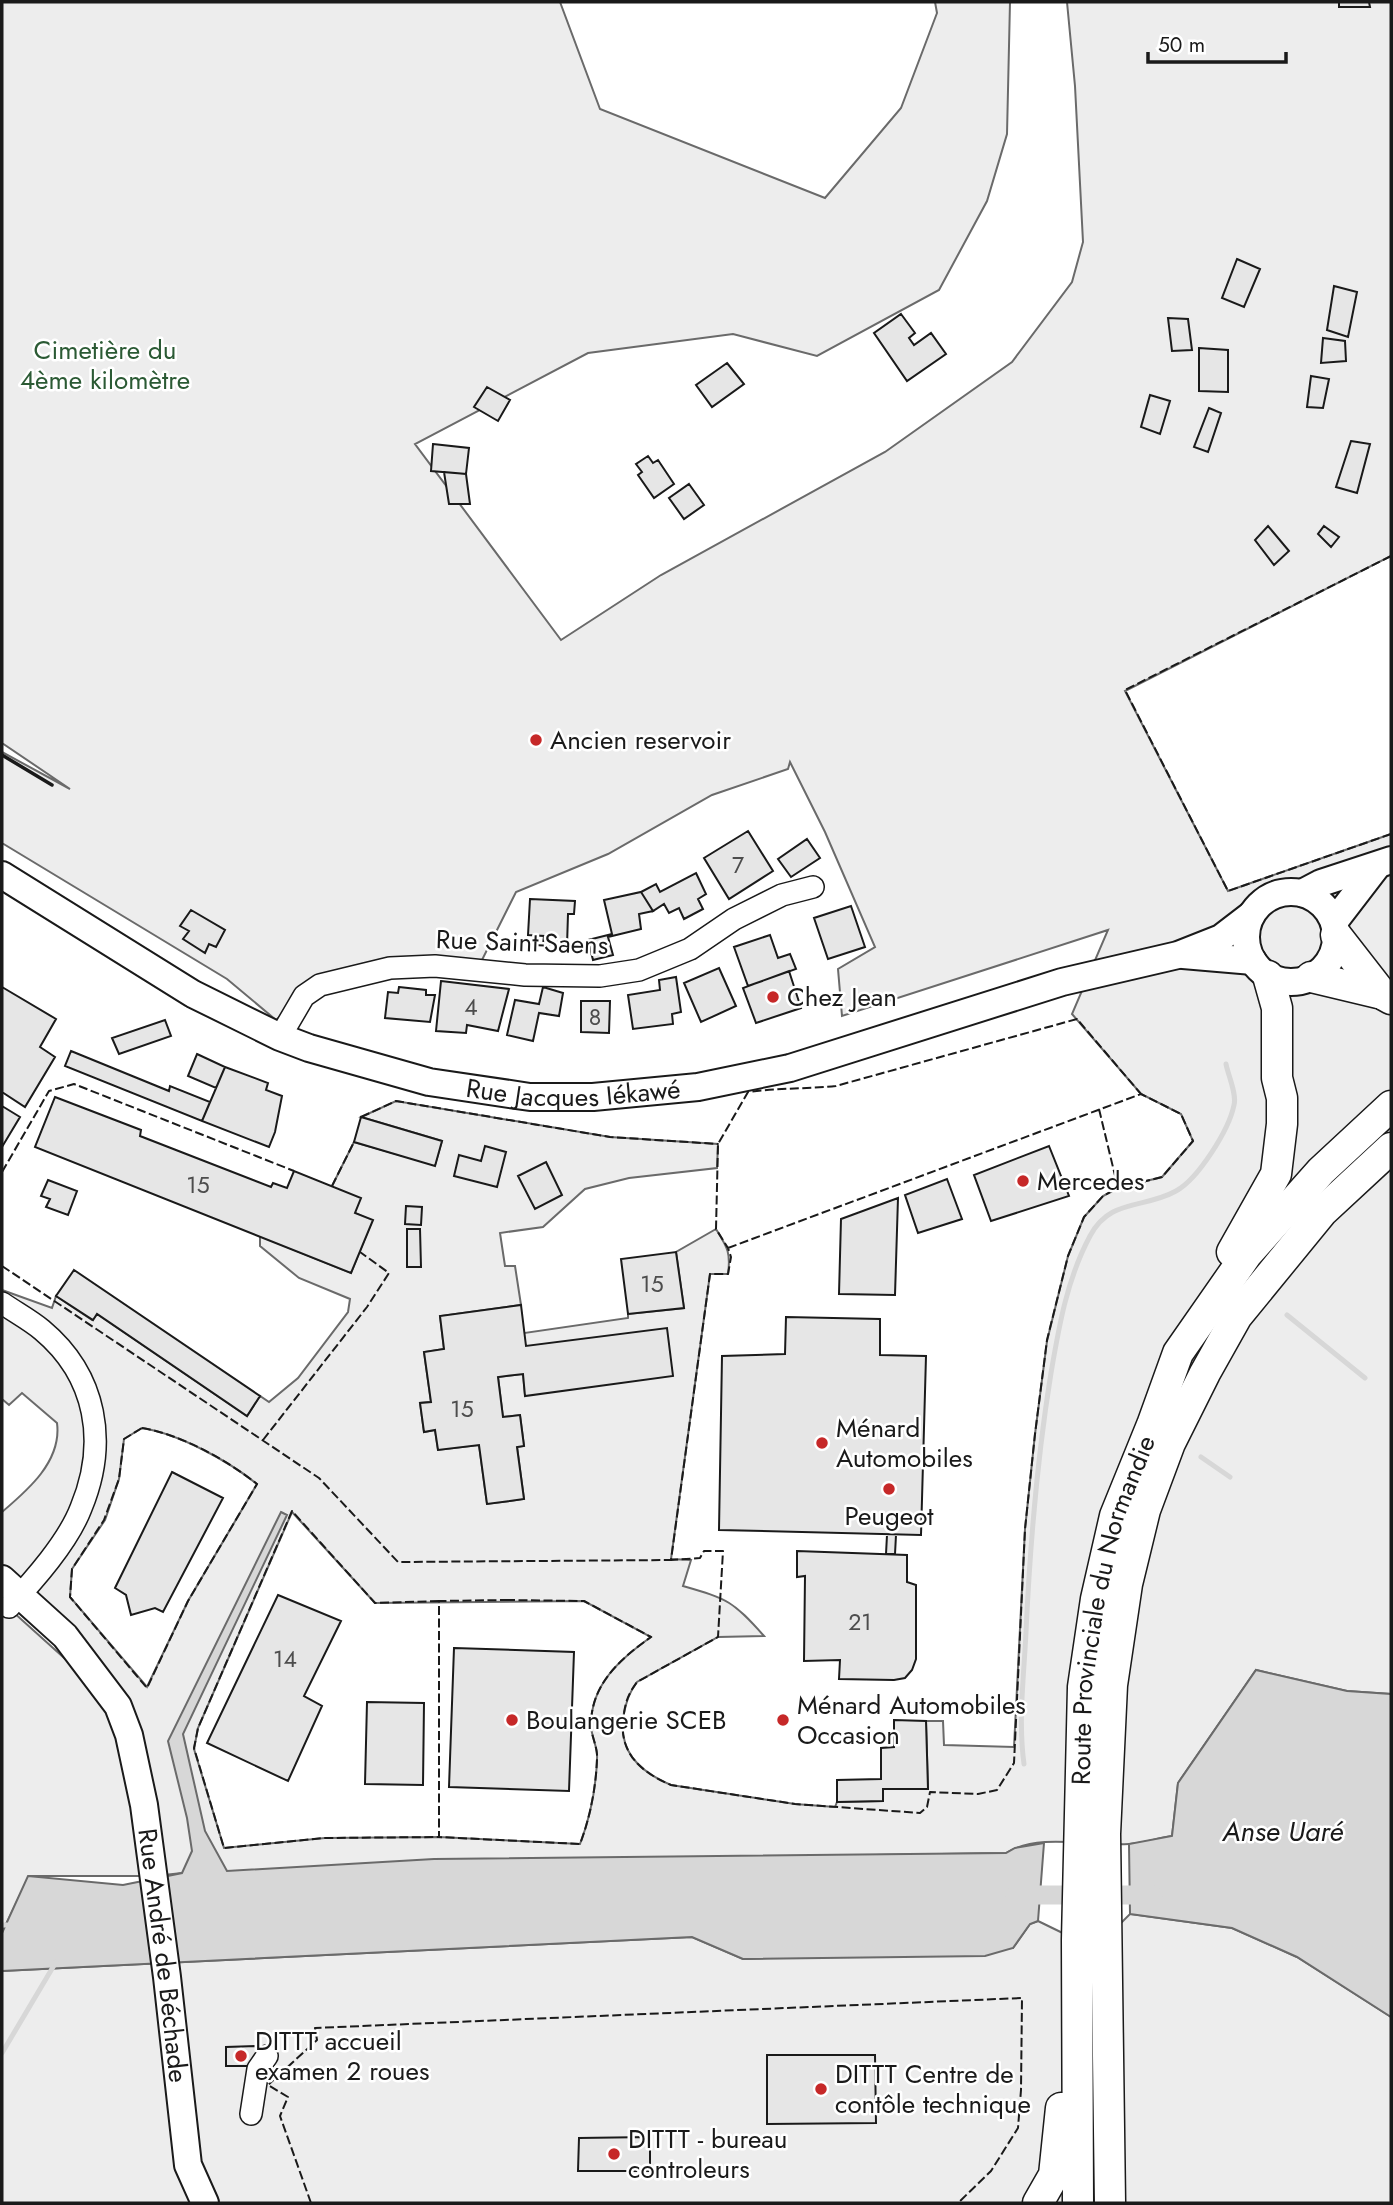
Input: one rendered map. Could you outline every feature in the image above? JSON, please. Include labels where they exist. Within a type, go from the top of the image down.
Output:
[{"type":"highway","points":[[1335,929],[1387,996]]},
{"type":"highway","points":[[1178,1353],[1276,1174],[1282,1124],[1282,1098],[1277,1078],[1277,1008],[1260,968]]},
{"type":"highway","points":[[1311,977],[1387,996]]},
{"type":"highway","name":"Route Provinciale du Normandie","points":[[1078,2203],[1091,1939],[1091,1833],[1083,1687],[1096,1600],[1115,1516],[1178,1353],[1247,1254],[1321,1171],[1391,1106]]},
{"type":"highway","name":"Route Provinciale du Normandie","points":[[1091,1833],[1126,1584],[1145,1510],[1170,1443],[1237,1316],[1322,1212],[1391,1148]]},
{"type":"highway","points":[[1038,2203],[1054,2175],[1091,1939]]},
{"type":"highway","name":"Route Provinciale du Normandie","points":[[1091,1939],[1110,2203]]},
{"type":"main road","points":[[1302,893],[1321,883],[1384,863]]},
{"type":"main road","points":[[1335,929],[1384,863]]},
{"type":"main road","name":"Rue Jacques Iékawé","points":[[2,875],[193,994],[280,1037],[309,1048],[429,1082],[530,1097],[593,1097],[698,1087],[790,1068],[1062,982],[1178,955],[1221,938],[1251,915]]},
{"type":"main road","points":[[1287,892],[1302,893],[1327,909],[1335,929],[1335,948],[1321,970],[1311,977],[1289,982],[1260,968],[1245,938],[1251,915],[1260,903],[1287,892]]},
{"type":"main road","name":"Rue Jacques Iékawé","points":[[1178,955],[1260,968]]},
{"type":"main road","name":"Rue André de Béchade","points":[[8,1596],[65,1636],[118,1706],[129,1735],[153,1867],[188,2165],[205,2203]]},
{"type":"street","name":"Rue Saint-Saens","points":[[280,1037],[304,996],[320,985],[390,968],[435,966],[538,975],[600,976],[639,970],[690,949],[734,919],[782,895],[813,887]]},
{"type":"street","points":[[2,1303],[42,1330],[69,1358],[91,1401],[95,1422],[96,1458],[81,1510],[63,1541],[8,1596]]},
{"type":"street","points":[[251,2114],[258,2069],[267,2056]]},
{"type":"green space","name":"Cimetière du 4ème kilomètre","points":[[2,2],[560,2],[600,109],[825,198],[901,108],[937,13],[935,2],[1010,2],[1007,134],[987,201],[939,290],[817,356],[733,334],[588,353],[415,444],[561,640],[661,575],[885,452],[1012,362],[1072,282],[1083,242],[1075,86],[1067,2],[1391,2],[1391,556],[1125,691],[1228,891],[1391,834],[1391,1694],[1347,1691],[1256,1670],[1178,1783],[1172,1836],[1140,1843],[1034,1843],[1006,1853],[678,1858],[155,1876],[29,1876],[2,1933],[2,1602],[113,1702],[2,1568],[2,1512],[32,1484],[49,1462],[57,1437],[57,1423],[22,1393],[9,1405],[2,1399],[2,1290],[52,1308],[56,1296],[92,1320],[97,1314],[247,1416],[260,1396],[269,1402],[298,1378],[348,1312],[350,1299],[299,1278],[260,1246],[260,1236],[351,1273],[372,1221],[355,1213],[332,1186],[354,1142],[435,1165],[442,1141],[361,1117],[396,1101],[610,1137],[718,1144],[717,1168],[629,1178],[585,1189],[543,1227],[500,1233],[505,1266],[515,1266],[521,1305],[440,1316],[444,1349],[424,1352],[431,1402],[420,1403],[424,1432],[435,1430],[438,1450],[479,1445],[487,1504],[524,1499],[517,1447],[524,1446],[520,1415],[503,1417],[498,1377],[523,1374],[525,1395],[524,1333],[628,1318],[628,1314],[684,1308],[676,1252],[716,1229],[727,1250],[728,1274],[710,1274],[671,1559],[691,1560],[683,1586],[729,1603],[745,1615],[764,1636],[718,1637],[637,1682],[625,1708],[624,1738],[632,1758],[640,1766],[671,1785],[795,1804],[835,1807],[837,1802],[882,1801],[883,1789],[928,1788],[926,1721],[943,1721],[944,1745],[1014,1747],[1025,1529],[1035,1434],[1047,1341],[1068,1256],[1084,1217],[1103,1196],[1118,1188],[1162,1177],[1193,1141],[1181,1114],[1141,1094],[1072,1014],[1108,930],[842,1016],[838,969],[875,947],[825,832],[790,762],[788,769],[712,795],[608,854],[516,892],[477,970],[435,966],[304,996],[276,1020],[227,979],[2,843],[2,752],[70,789],[2,743]],"holes":[[[142,1428],[202,1449],[257,1484],[188,1601],[147,1687],[70,1597],[72,1569],[105,1520],[119,1479],[124,1439]],[[292,1512],[375,1603],[584,1601],[651,1637],[618,1664],[601,1686],[596,1698],[591,1727],[597,1755],[595,1780],[590,1813],[580,1844],[439,1837],[325,1838],[224,1848],[194,1749],[198,1728]]]},
{"type":"green space","points":[[1130,1914],[1232,1928],[1297,1957],[1391,2017],[1391,2203],[1110,2203],[1105,1939]]},
{"type":"green space","points":[[1038,1921],[1077,1940],[1078,2203],[2,2203],[2,1971],[692,1937],[743,1959],[1013,1948],[1030,1924]]},
{"type":"water","points":[[281,1512],[287,1515],[183,1734],[205,1831],[227,1871],[434,1859],[1006,1853],[1015,1848],[1044,1843],[1038,1921],[1030,1924],[1013,1948],[985,1956],[743,1959],[692,1937],[2,1971],[2,1933],[28,1876],[123,1885],[182,1873],[192,1851],[187,1818],[168,1741]]},
{"type":"water","name":"Anse Uaré","points":[[1256,1670],[1347,1691],[1391,1694],[1391,2017],[1297,1957],[1232,1928],[1130,1914],[1129,1844],[1172,1836],[1178,1783]]},
{"type":"building","points":[[1339,2],[1369,2],[1370,7],[1339,7]]},
{"type":"building","points":[[1237,259],[1260,269],[1244,307],[1222,298]]},
{"type":"building","points":[[1334,286],[1357,292],[1348,337],[1327,330]]},
{"type":"building","points":[[901,314],[915,333],[909,338],[914,345],[931,333],[946,354],[907,381],[874,333]]},
{"type":"building","points":[[1168,318],[1188,319],[1192,350],[1172,351]]},
{"type":"building","points":[[1323,338],[1345,341],[1346,361],[1321,363]]},
{"type":"building","points":[[1199,348],[1228,350],[1228,392],[1199,391]]},
{"type":"building","points":[[727,363],[744,384],[712,407],[696,385]]},
{"type":"building","points":[[1311,376],[1329,379],[1323,408],[1307,407]]},
{"type":"building","points":[[487,387],[510,400],[498,421],[474,407]]},
{"type":"building","points":[[1150,395],[1170,401],[1160,434],[1141,427]]},
{"type":"building","points":[[1209,408],[1221,413],[1208,452],[1194,447]]},
{"type":"building","points":[[1351,441],[1370,444],[1357,493],[1336,487]]},
{"type":"building","points":[[433,444],[469,448],[466,474],[431,471]]},
{"type":"building","points":[[648,456],[653,463],[658,460],[674,484],[654,498],[638,475],[642,472],[636,464]]},
{"type":"building","points":[[444,472],[466,474],[470,504],[449,504]]},
{"type":"building","points":[[689,484],[704,505],[684,519],[669,498]]},
{"type":"building","points":[[1268,526],[1289,551],[1274,565],[1255,540]]},
{"type":"building","points":[[1324,526],[1339,537],[1331,547],[1318,534]]},
{"type":"building","points":[[748,831],[773,871],[729,899],[704,858]]},
{"type":"building","points":[[807,839],[820,858],[791,877],[778,859]]},
{"type":"building","points":[[696,873],[706,894],[698,899],[703,909],[684,919],[679,908],[669,913],[664,904],[653,911],[641,892],[656,884],[660,892]]},
{"type":"building","points":[[641,892],[653,911],[639,914],[641,929],[608,937],[613,955],[593,960],[588,940],[612,934],[604,900]]},
{"type":"building","points":[[530,899],[575,901],[574,914],[568,914],[567,946],[543,944],[544,936],[528,935]]},
{"type":"building","points":[[851,906],[865,947],[828,959],[814,918]]},
{"type":"building","points":[[191,910],[225,930],[216,947],[209,944],[205,953],[183,939],[189,931],[180,926]]},
{"type":"building","points":[[770,935],[778,958],[790,954],[796,969],[748,986],[734,947]]},
{"type":"building","points":[[719,968],[736,1006],[701,1022],[684,983]]},
{"type":"building","points":[[789,971],[801,1008],[756,1023],[743,988]]},
{"type":"building","points":[[676,977],[681,1012],[672,1014],[673,1024],[633,1029],[628,995],[660,990],[659,980]]},
{"type":"building","points":[[441,981],[509,989],[498,1031],[467,1025],[466,1033],[436,1031]]},
{"type":"building","points":[[2,987],[56,1019],[40,1047],[55,1057],[25,1107],[2,1092]]},
{"type":"building","points":[[399,987],[426,990],[426,995],[435,995],[430,1022],[385,1018],[388,992],[398,993]]},
{"type":"building","points":[[543,987],[563,993],[559,1016],[539,1013],[533,1041],[507,1035],[515,1000],[539,1004]]},
{"type":"building","points":[[581,1001],[610,1001],[609,1033],[581,1032]]},
{"type":"building","points":[[165,1020],[171,1036],[119,1054],[112,1038]]},
{"type":"building","points":[[71,1051],[169,1091],[170,1086],[210,1102],[202,1121],[65,1066]]},
{"type":"building","points":[[197,1054],[225,1067],[216,1088],[188,1076]]},
{"type":"building","points":[[225,1067],[268,1083],[266,1090],[282,1096],[275,1132],[269,1147],[202,1121]]},
{"type":"building","points":[[55,1097],[141,1130],[140,1136],[271,1187],[273,1183],[287,1188],[294,1171],[361,1198],[355,1213],[373,1220],[351,1273],[35,1147]]},
{"type":"building","points":[[2,1106],[20,1117],[2,1147]]},
{"type":"building","points":[[361,1117],[442,1141],[435,1166],[354,1142]]},
{"type":"building","points":[[485,1146],[506,1152],[497,1187],[454,1176],[459,1155],[481,1161]]},
{"type":"building","points":[[1049,1146],[1069,1196],[991,1221],[974,1175]]},
{"type":"building","points":[[546,1162],[562,1195],[535,1209],[518,1176]]},
{"type":"building","points":[[947,1179],[962,1219],[918,1233],[905,1195]]},
{"type":"building","points":[[48,1180],[77,1191],[68,1215],[46,1207],[50,1199],[41,1196]]},
{"type":"building","points":[[898,1198],[895,1295],[839,1294],[841,1219]]},
{"type":"building","points":[[406,1206],[422,1207],[421,1225],[405,1224]]},
{"type":"building","points":[[407,1229],[420,1229],[421,1267],[407,1267]]},
{"type":"building","points":[[676,1252],[684,1308],[628,1314],[621,1259]]},
{"type":"building","points":[[74,1270],[260,1396],[247,1416],[97,1314],[93,1320],[56,1296]]},
{"type":"building","points":[[521,1305],[526,1346],[667,1328],[673,1376],[525,1396],[523,1374],[498,1377],[503,1417],[520,1415],[524,1446],[517,1447],[524,1499],[487,1504],[479,1445],[438,1450],[435,1430],[424,1432],[420,1403],[431,1402],[424,1352],[444,1349],[440,1316]]},
{"type":"building","name":"Ménard Automobiles","points":[[786,1317],[880,1319],[880,1355],[926,1356],[921,1535],[719,1530],[722,1356],[785,1354]]},
{"type":"building","points":[[172,1472],[223,1498],[163,1612],[155,1608],[131,1615],[126,1595],[115,1588]]},
{"type":"building","points":[[887,1535],[896,1535],[895,1554],[886,1554]]},
{"type":"building","points":[[797,1551],[907,1555],[907,1582],[916,1585],[916,1659],[905,1678],[839,1679],[840,1660],[804,1661],[805,1576],[797,1577]]},
{"type":"building","points":[[278,1595],[341,1621],[304,1696],[322,1706],[288,1781],[207,1743]]},
{"type":"building","name":"Boulangerie SCEB","points":[[454,1648],[574,1652],[569,1791],[449,1787]]},
{"type":"building","points":[[367,1702],[424,1703],[423,1785],[365,1784]]},
{"type":"building","points":[[894,1720],[926,1721],[928,1789],[883,1789],[883,1801],[837,1802],[837,1780],[881,1779],[881,1748],[894,1747]]},
{"type":"building","name":"DITTT accueil examen 2 roues","points":[[256,2046],[256,2066],[226,2066],[226,2047]]},
{"type":"building","name":"DITTT Centre de contôle technique","points":[[767,2055],[875,2055],[876,2123],[767,2124]]},
{"type":"building","name":"DITTT - bureau controleurs","points":[[650,2137],[650,2171],[578,2171],[579,2138]]},
{"type":"waterway","points":[[1024,1764],[1022,1698],[1035,1502],[1051,1373],[1070,1286],[1090,1236],[1107,1215],[1176,1191],[1203,1165],[1226,1127],[1235,1101],[1226,1064]]},
{"type":"waterway","points":[[1287,1315],[1365,1378]]},
{"type":"waterway","points":[[1201,1457],[1230,1477]]},
{"type":"waterway","points":[[1015,1895],[1153,1895]]},
{"type":"waterway","points":[[2,1925],[7,1925]]},
{"type":"waterway","points":[[2,2053],[56,1962]]},
{"type":"fence","points":[[1391,556],[1125,690],[1228,891],[1391,834]]},
{"type":"fence","points":[[728,1248],[1141,1094],[1181,1114],[1193,1141],[1162,1177],[1118,1188],[1103,1196],[1084,1217],[1068,1256],[1047,1340],[1035,1434],[1025,1529],[1014,1763],[997,1790],[978,1794],[930,1792],[927,1807],[920,1813],[795,1804],[671,1785],[640,1766],[627,1748],[624,1738],[624,1713],[628,1697],[637,1682],[718,1637],[723,1551],[704,1551],[700,1558],[671,1560],[710,1274],[728,1274],[731,1257],[716,1229],[718,1144],[748,1092],[836,1086],[1077,1019],[1141,1094]]},
{"type":"fence","points":[[2,1172],[49,1091],[74,1084],[294,1171]]},
{"type":"fence","points":[[361,1117],[396,1101],[610,1137],[718,1144]]},
{"type":"fence","points":[[1099,1109],[1118,1188]]},
{"type":"fence","points":[[332,1186],[354,1142]]},
{"type":"fence","points":[[263,1440],[367,1307],[389,1273],[360,1252]]},
{"type":"fence","points":[[2,1266],[319,1478],[398,1562],[671,1560]]},
{"type":"fence","points":[[142,1428],[172,1436],[202,1449],[257,1484],[188,1601],[147,1688],[70,1597],[72,1569],[104,1520],[119,1479],[124,1439],[142,1428]]},
{"type":"fence","points":[[439,1601],[375,1603],[292,1511],[198,1728],[194,1748],[224,1848],[324,1838],[439,1837]]},
{"type":"fence","points":[[506,1600],[584,1601],[651,1637],[618,1664],[601,1686],[596,1698],[591,1727],[597,1755],[595,1780],[590,1813],[580,1844],[439,1837],[439,1601],[506,1600]]},
{"type":"fence","points":[[311,2203],[280,2116],[288,2097],[268,2085],[317,2040],[315,2028],[1022,1998],[1018,2128],[991,2171],[958,2203]]},
{"type":"wall","points":[[2,755],[52,785]]},
{"type":"place","name":"Ancien reservoir","points":[[536,740]]},
{"type":"place","name":"Chez Jean","points":[[773,997]]},
{"type":"place","name":"Mercedes","points":[[1023,1181]]},
{"type":"place","name":"Ménard Automobiles","points":[[822,1443]]},
{"type":"place","name":"Peugeot","points":[[889,1489]]},
{"type":"place","name":"Boulangerie SCEB","points":[[512,1720]]},
{"type":"place","name":"Ménard Automobiles Occasion","points":[[783,1720]]},
{"type":"place","name":"DITTT accueil examen 2 roues","points":[[241,2056]]},
{"type":"place","name":"DITTT Centre de contôle technique","points":[[821,2089]]},
{"type":"place","name":"DITTT - bureau controleurs","points":[[614,2154]]}]
